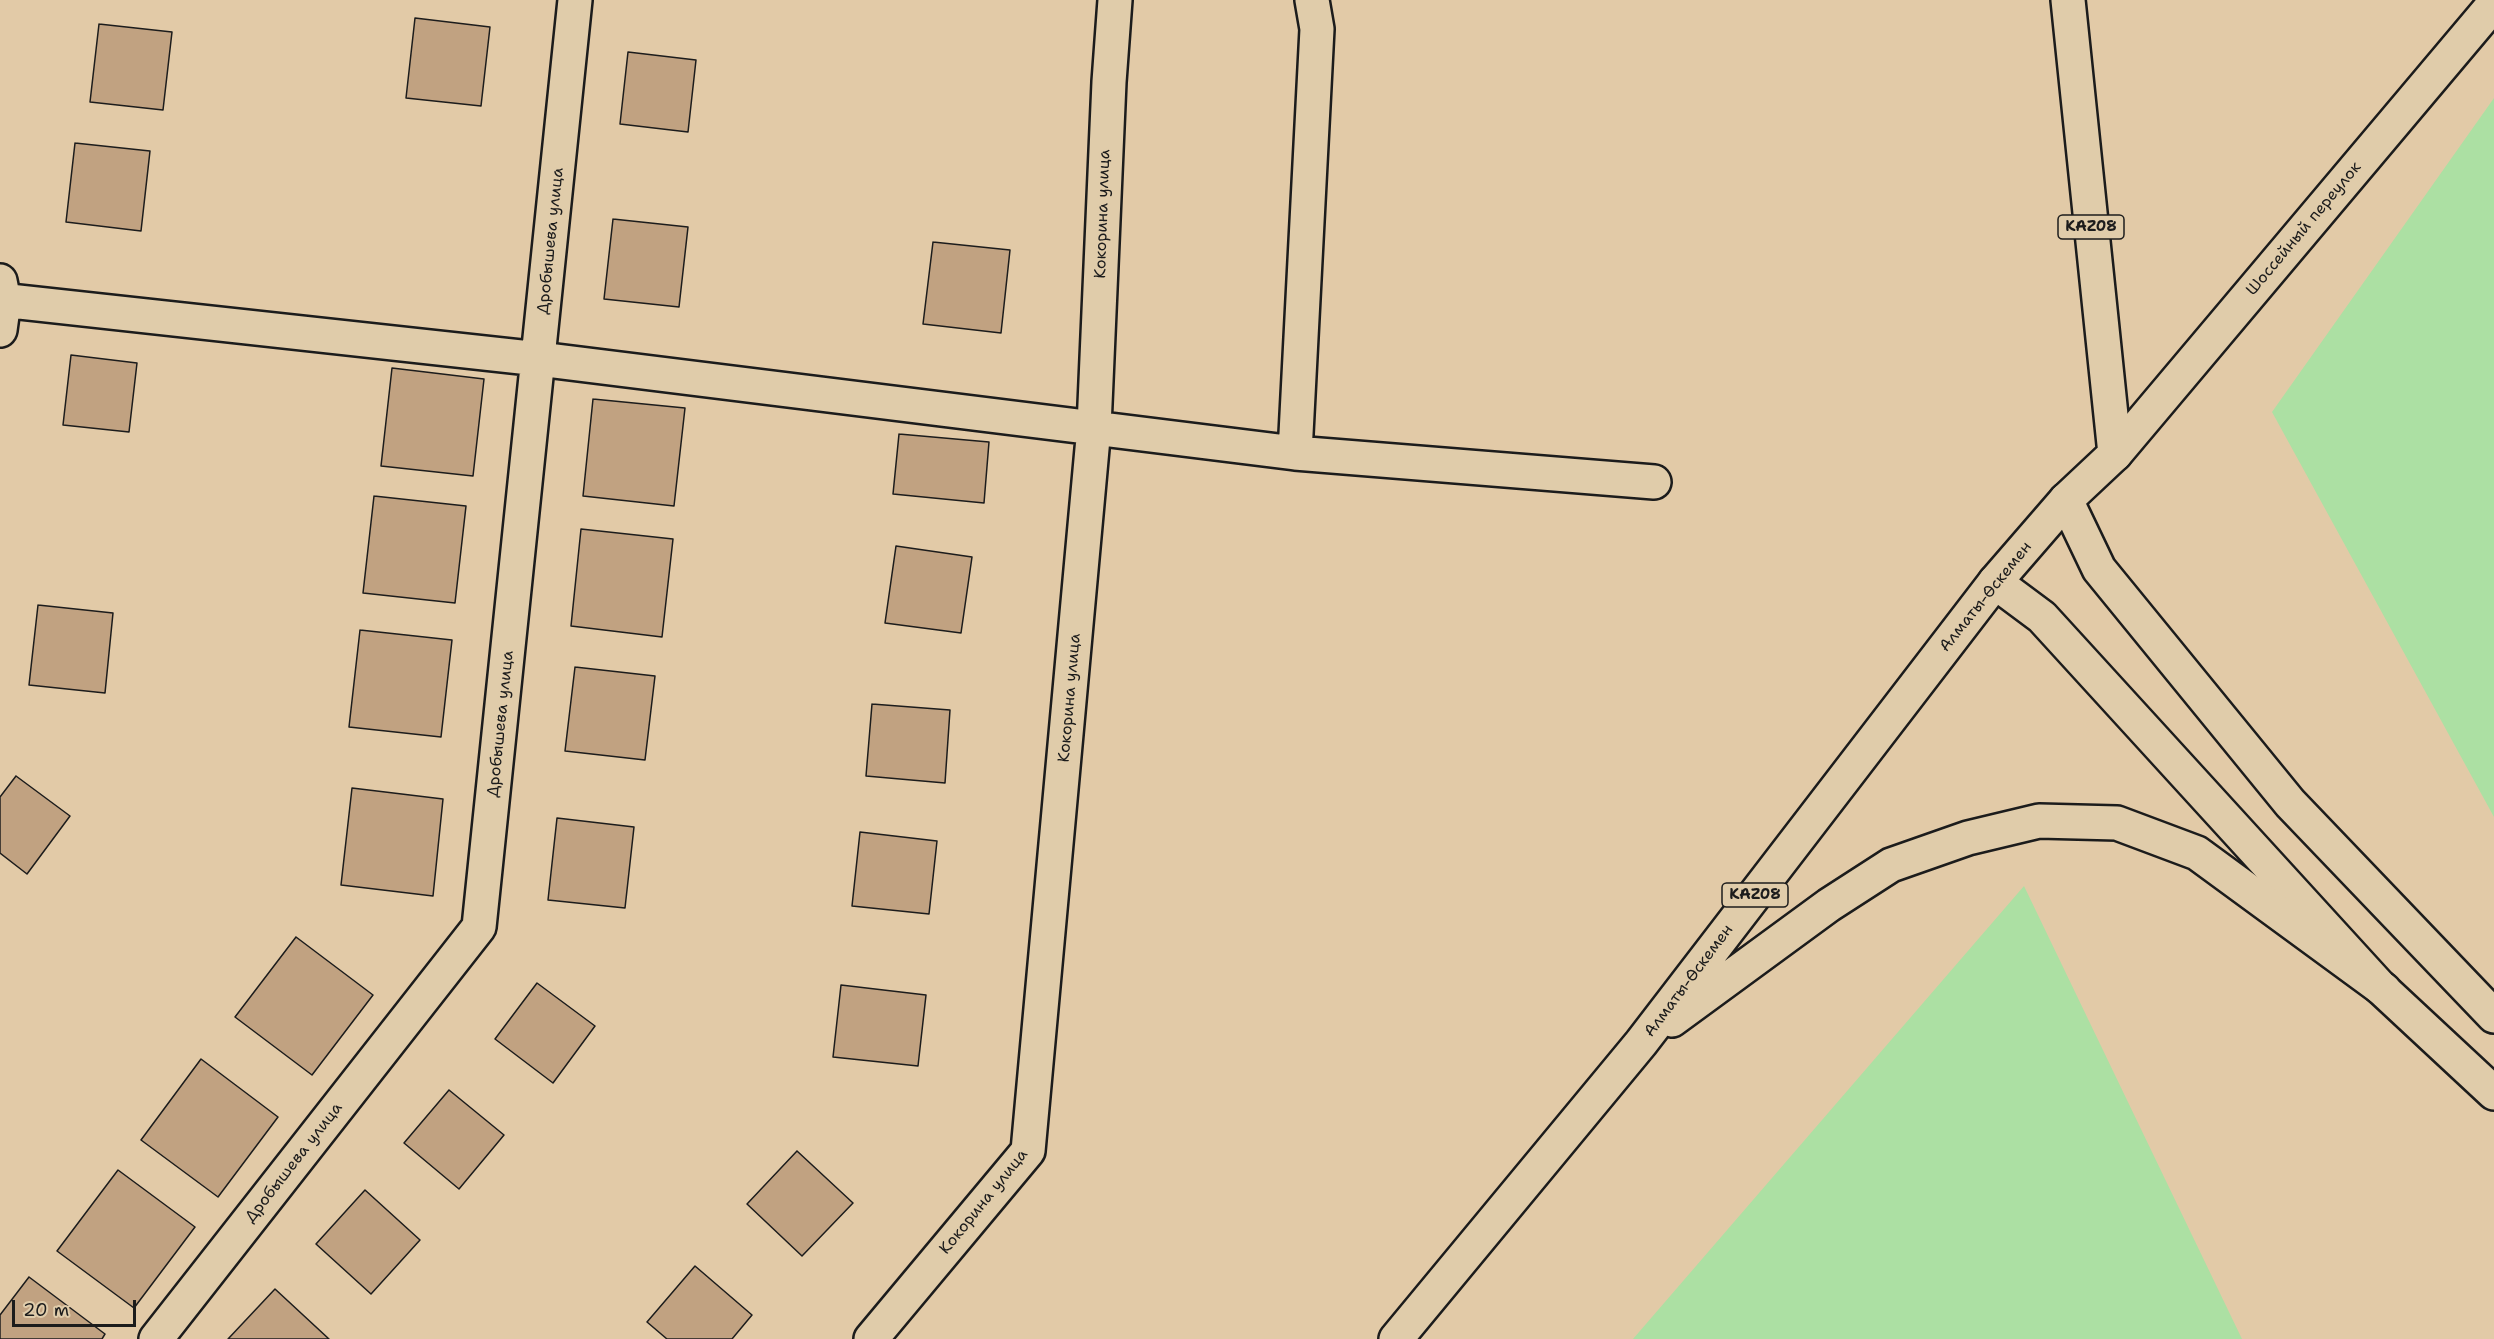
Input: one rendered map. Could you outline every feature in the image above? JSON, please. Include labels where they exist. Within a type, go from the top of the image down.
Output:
[{"type":"main road","name":"Дробышева улица","points":[[156,1339],[479,927],[575,0]]},
{"type":"main road","name":"Кокорина улица","points":[[871,1339],[1029,1151],[1094,427],[1108,94],[1115,0]]},
{"type":"main road","points":[[1295,453],[1317,29],[1312,0]]},
{"type":"main road","name":"KAZ08","points":[[2068,0],[2115,454]]},
{"type":"main road","name":"Шоссейный переулок","points":[[2115,454],[2494,4]]},
{"type":"main road","points":[[1,303],[539,359],[1295,453],[1654,482]]},
{"type":"main road","name":"Алматы-Өскемен","points":[[1396,1339],[1641,1043],[1995,582],[2066,500],[2115,454]]},
{"type":"main road","points":[[2066,500],[2099,569],[2290,803],[2494,1016]]},
{"type":"main road","points":[[1995,582],[2042,617],[2384,990],[2494,1093]]},
{"type":"main road","points":[[1641,1043],[1829,905],[1891,865],[1968,838],[2039,820],[2117,823],[2197,853],[2384,990]]},
{"type":"green space","points":[[2494,98],[2494,817],[2272,412]]},
{"type":"green space","points":[[2024,886],[2242,1339],[1633,1339]]},
{"type":"building","points":[[415,18],[490,27],[481,106],[406,98]]},
{"type":"building","points":[[99,24],[172,32],[163,110],[90,102]]},
{"type":"building","points":[[628,52],[696,60],[688,132],[620,124]]},
{"type":"building","points":[[75,143],[150,151],[141,231],[66,222]]},
{"type":"building","points":[[613,219],[688,227],[679,307],[604,299]]},
{"type":"building","points":[[933,242],[1010,250],[1001,333],[923,324]]},
{"type":"building","points":[[71,355],[137,363],[129,432],[63,425]]},
{"type":"building","points":[[392,368],[484,379],[473,476],[381,466]]},
{"type":"building","points":[[593,399],[685,408],[674,506],[583,496]]},
{"type":"building","points":[[899,434],[989,442],[984,503],[893,494]]},
{"type":"building","points":[[374,496],[466,506],[455,603],[363,593]]},
{"type":"building","points":[[581,529],[673,539],[662,637],[571,626]]},
{"type":"building","points":[[896,546],[972,557],[961,633],[885,623]]},
{"type":"building","points":[[38,605],[113,613],[105,693],[29,685]]},
{"type":"building","points":[[360,630],[452,640],[441,737],[349,727]]},
{"type":"building","points":[[575,667],[655,676],[645,760],[565,751]]},
{"type":"building","points":[[872,704],[950,710],[945,783],[866,776]]},
{"type":"building","points":[[16,776],[70,816],[27,874],[0,853],[0,797]]},
{"type":"building","points":[[352,788],[443,799],[433,896],[341,885]]},
{"type":"building","points":[[557,818],[634,827],[625,908],[548,900]]},
{"type":"building","points":[[860,832],[937,841],[929,914],[852,906]]},
{"type":"building","points":[[296,937],[373,995],[312,1075],[235,1017]]},
{"type":"building","points":[[537,983],[595,1026],[553,1083],[495,1039]]},
{"type":"building","points":[[841,985],[926,995],[918,1066],[833,1057]]},
{"type":"building","points":[[201,1059],[278,1117],[218,1197],[141,1140]]},
{"type":"building","points":[[449,1090],[504,1135],[459,1189],[404,1143]]},
{"type":"building","points":[[797,1151],[853,1203],[802,1256],[747,1204]]},
{"type":"building","points":[[118,1170],[195,1227],[134,1308],[57,1251]]},
{"type":"building","points":[[365,1190],[420,1240],[371,1294],[316,1244]]},
{"type":"building","points":[[695,1266],[752,1315],[732,1339],[667,1339],[647,1322]]},
{"type":"building","points":[[29,1277],[105,1334],[102,1339],[0,1339],[0,1315]]},
{"type":"building","points":[[275,1289],[329,1339],[228,1339]]}]
